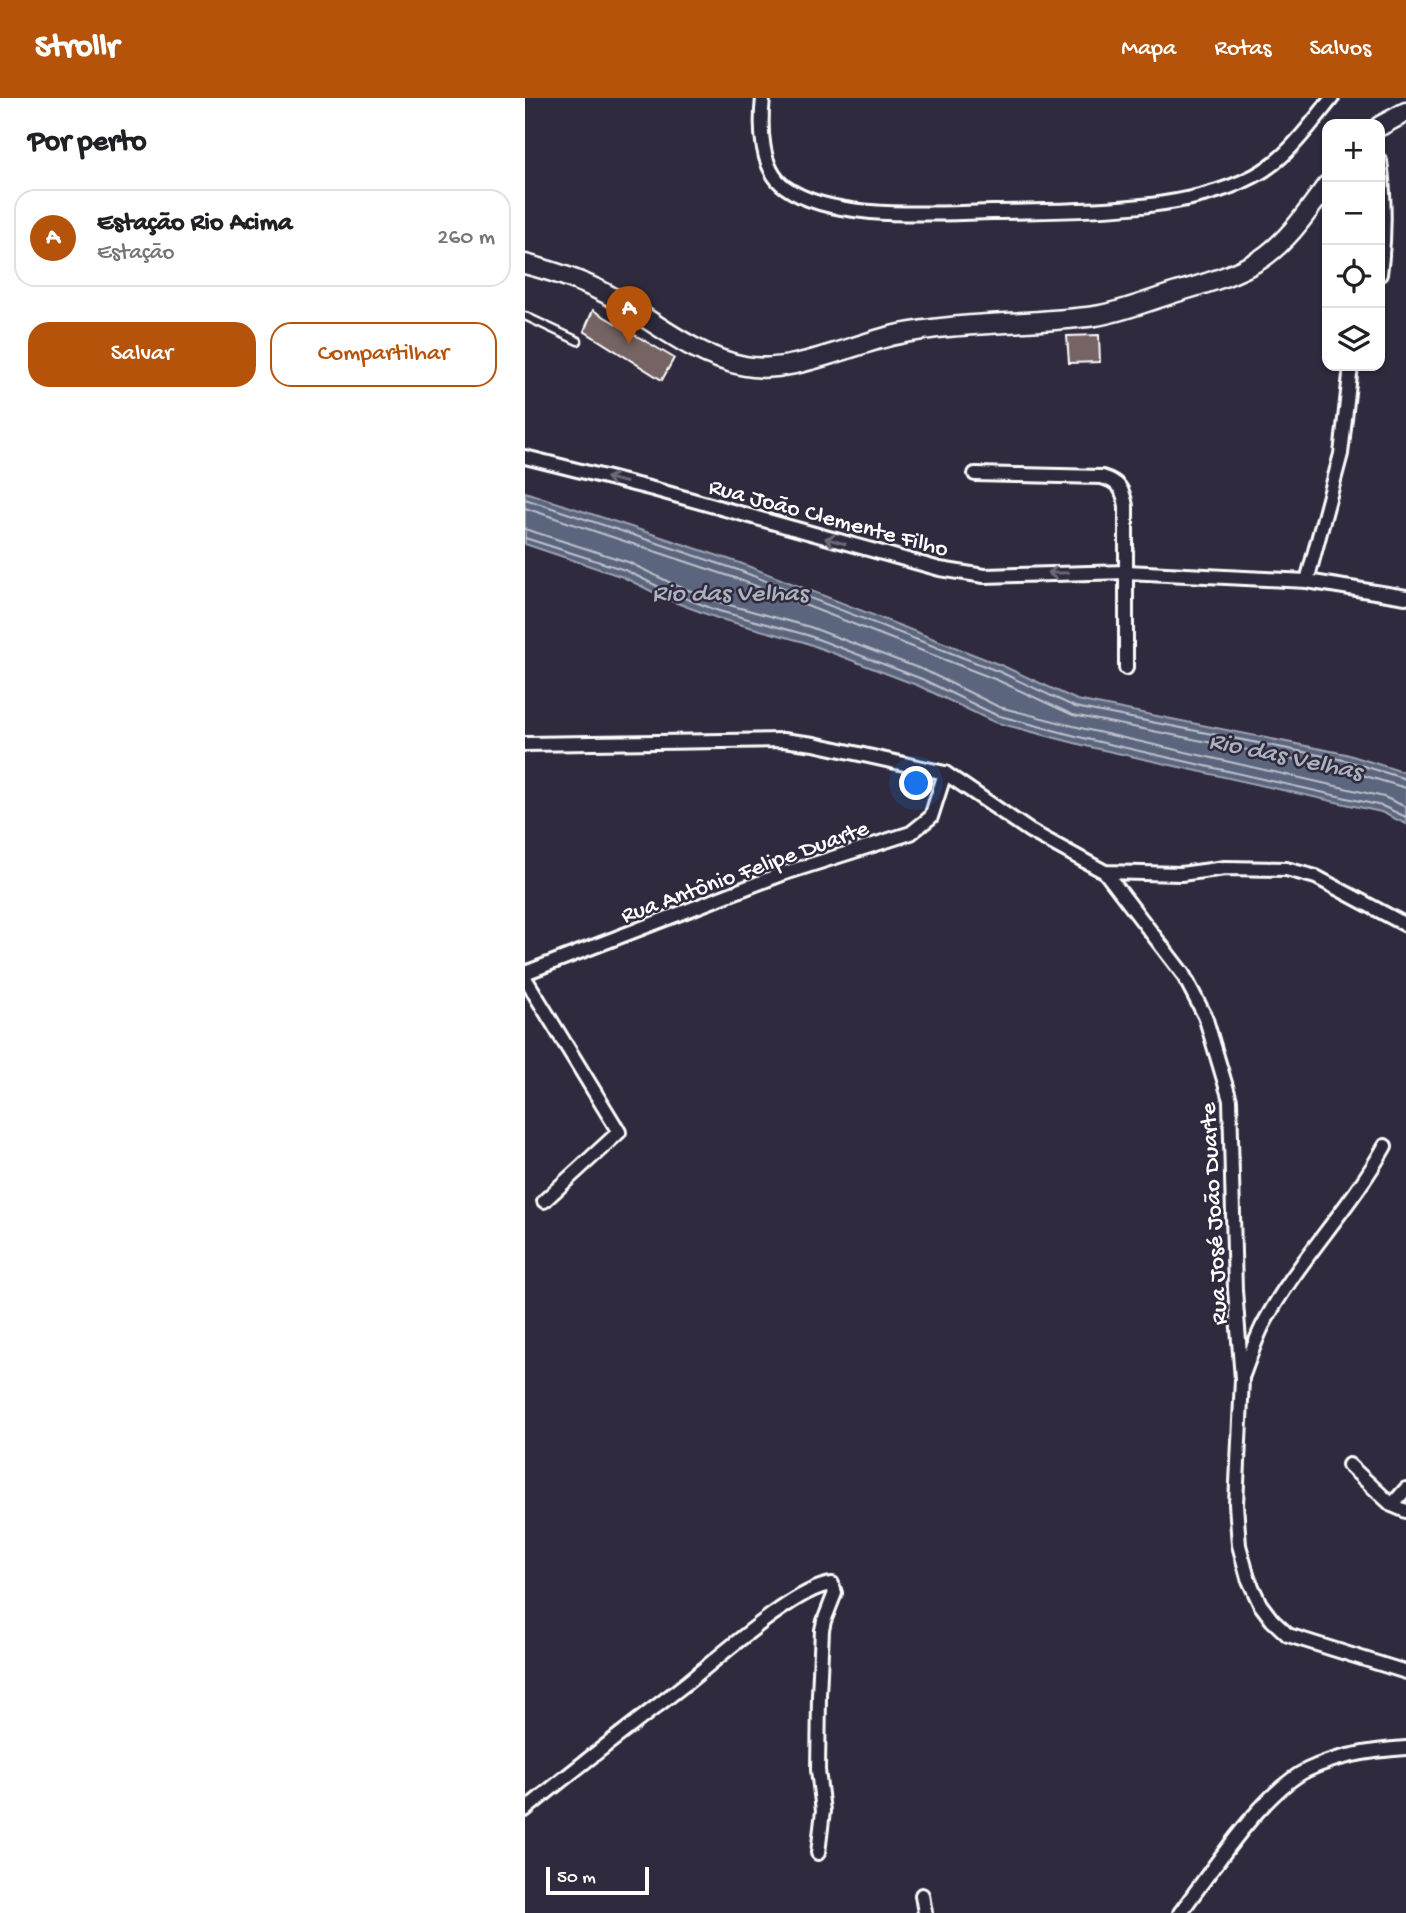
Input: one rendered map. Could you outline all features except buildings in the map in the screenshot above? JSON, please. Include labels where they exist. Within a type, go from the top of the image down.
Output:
[{"type":"main road","points":[[1385,122],[1406,111]]},
{"type":"main road","points":[[525,264],[585,282],[713,358],[764,368],[805,361],[908,333],[975,324],[1098,315],[1192,288],[1261,259],[1292,233],[1322,192]]},
{"type":"street","points":[[763,98],[762,131],[766,154],[771,171],[785,187],[822,202],[880,214],[1076,212],[1196,197],[1255,176],[1271,165],[1332,98]]},
{"type":"street","points":[[1382,182],[1383,245]]},
{"type":"street","points":[[1307,581],[1341,454],[1350,371]]},
{"type":"street","name":"Rua João Clemente Filho","points":[[525,457],[653,489],[940,569],[984,576],[1127,572],[1307,581],[1406,597]]},
{"type":"street","points":[[975,474],[1102,477],[1117,483],[1124,495],[1126,506],[1126,668]]},
{"type":"street","points":[[525,744],[783,740],[814,744],[945,773],[1030,831],[1105,872],[1181,874],[1225,868],[1286,869],[1316,877],[1406,925]]},
{"type":"street","name":"Rua Antônio Felipe Duarte","points":[[525,973],[782,874],[911,833],[931,817],[945,773]]},
{"type":"street","name":"Rua José João Duarte","points":[[1105,872],[1183,974],[1205,1016],[1230,1100],[1235,1290],[1242,1379],[1236,1504],[1239,1545],[1248,1578],[1260,1604],[1288,1635],[1406,1672]]},
{"type":"street","points":[[525,978],[619,1132],[544,1201]]},
{"type":"street","name":"Rua José João Duarte","points":[[1242,1379],[1268,1318],[1370,1172],[1385,1146]]},
{"type":"street","points":[[1349,1465],[1392,1505],[1406,1511]]},
{"type":"street","points":[[1392,1505],[1406,1489]]},
{"type":"street","points":[[525,1810],[763,1622],[806,1592],[832,1584],[835,1593],[824,1621],[819,1695],[818,1770],[823,1811],[818,1853]]},
{"type":"street","points":[[1180,1913],[1263,1805],[1300,1774],[1352,1756],[1406,1748]]},
{"type":"street","points":[[922,1895],[925,1913]]},
{"type":"lane","points":[[525,316],[578,341]]},
{"type":"water","name":"Rio das Velhas","points":[[525,492],[740,563],[1003,666],[1077,700],[1346,754],[1406,773],[1406,824],[1381,812],[1090,747],[994,722],[919,686],[804,642],[717,618],[669,600],[623,577],[525,544]]},
{"type":"place","name":"Estação Rio Acima","points":[[629,344]]}]
